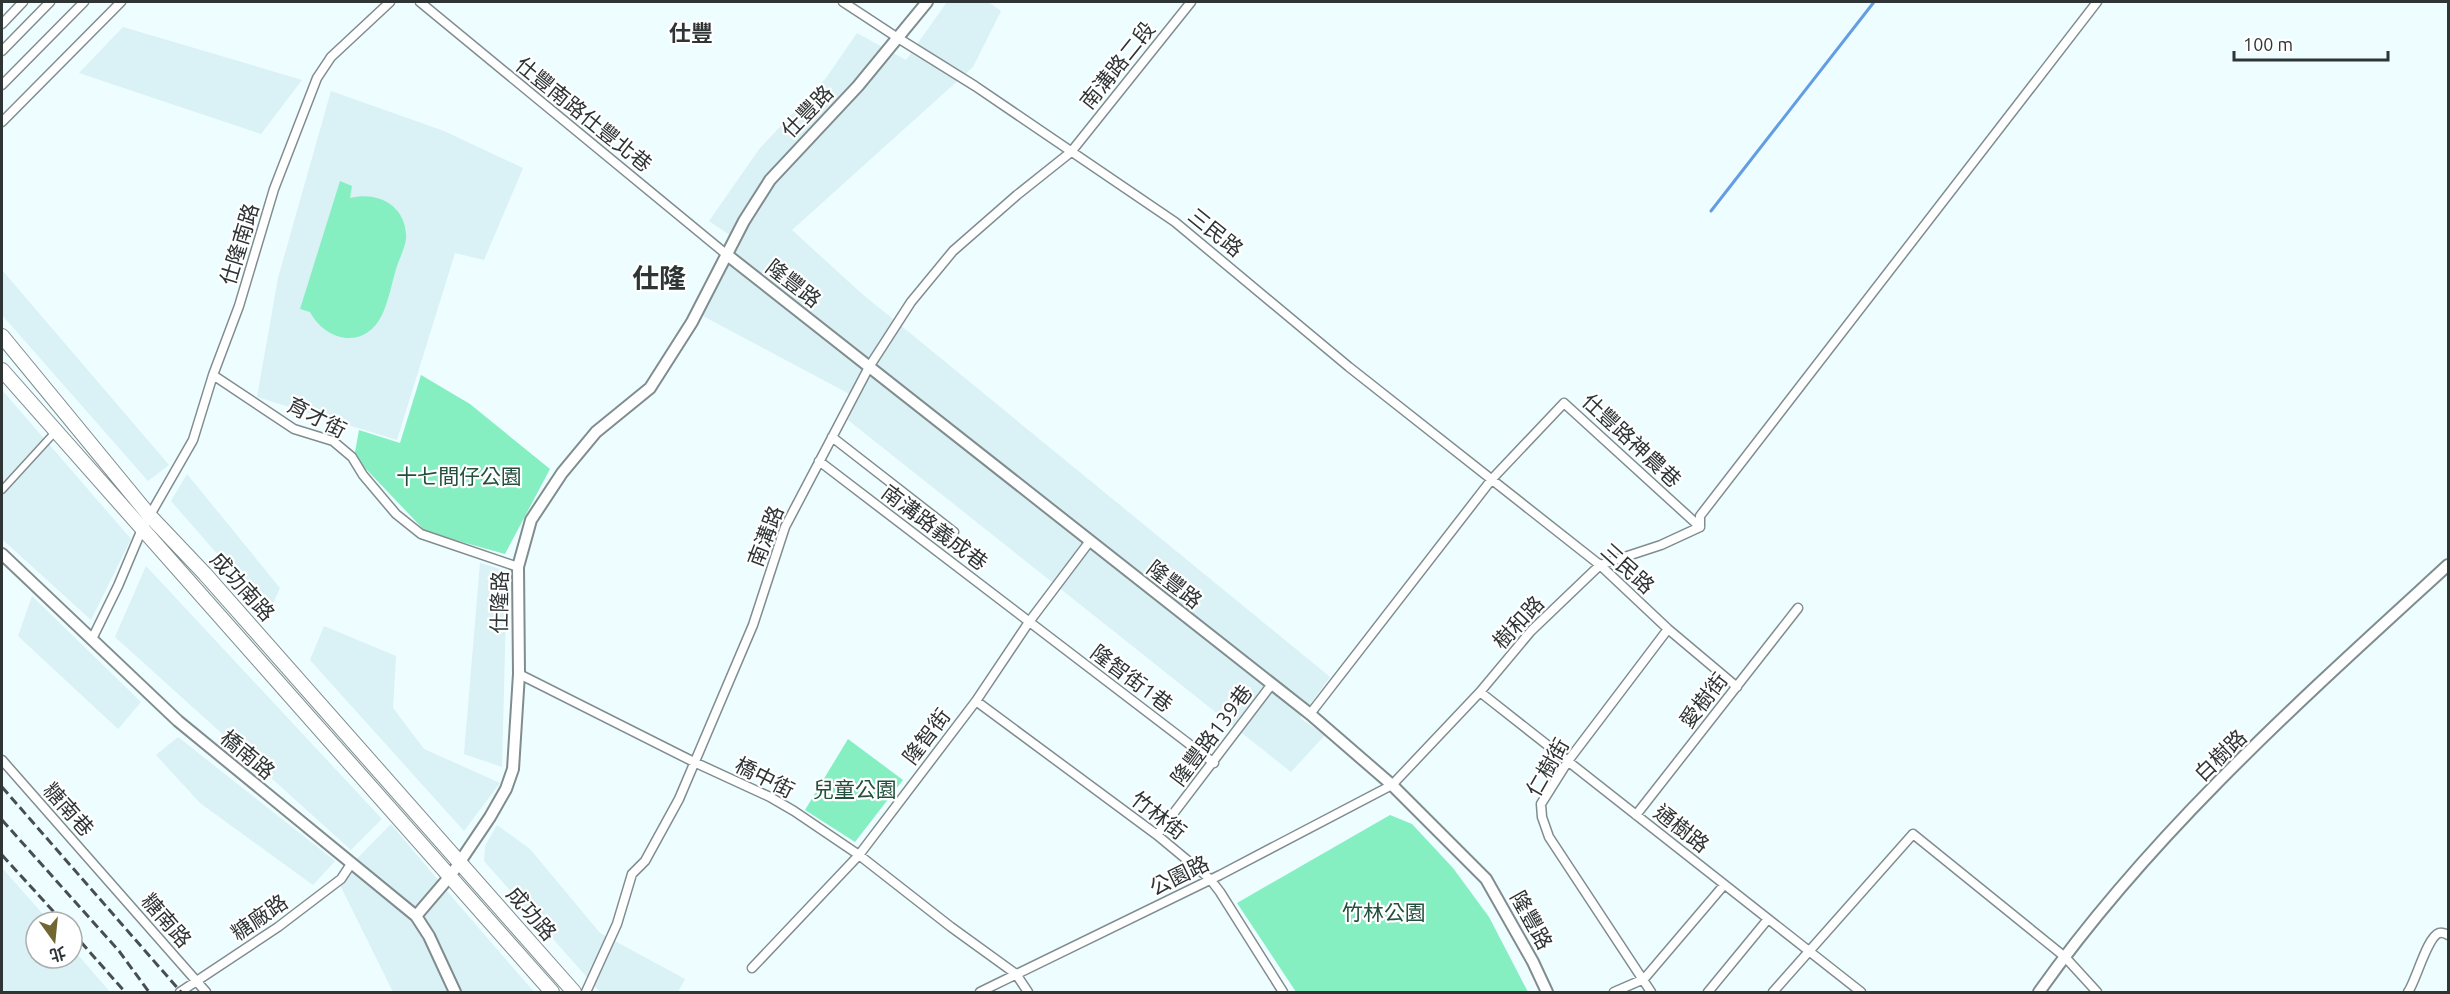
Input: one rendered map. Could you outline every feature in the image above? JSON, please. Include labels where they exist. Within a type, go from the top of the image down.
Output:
[{"type":"main road","name":"成功南路","points":[[2,336],[149,515],[205,574],[458,861]]},
{"type":"main road","name":"成功南路","points":[[2,370],[451,875]]},
{"type":"main road","name":"成功路","points":[[458,861],[574,993]]},
{"type":"main road","name":"成功路","points":[[451,875],[552,993]]},
{"type":"street","points":[[2,24],[23,2]]},
{"type":"street","points":[[2,51],[50,2]]},
{"type":"street","points":[[2,85],[84,2]]},
{"type":"street","points":[[2,122],[121,2]]},
{"type":"street","name":"仕隆南路","points":[[92,639],[149,515],[193,440],[213,375],[239,306],[274,189],[317,78],[331,57],[390,2]]},
{"type":"street","name":"仕豐南路仕豐北巷","points":[[420,2],[726,254]]},
{"type":"street","name":"三民路","points":[[843,2],[975,86],[1175,222],[1349,367],[1600,565],[1668,629],[1737,687]]},
{"type":"street","name":"仕豐路","points":[[726,254],[770,180],[851,94],[927,2]]},
{"type":"street","name":"南溝路二段","points":[[1071,152],[1191,2]]},
{"type":"street","points":[[1700,527],[1700,516],[2097,2]]},
{"type":"street","name":"南溝路","points":[[586,993],[617,924],[632,874],[645,861],[679,799],[753,625],[785,527],[869,367],[911,302],[953,251],[1071,152]]},
{"type":"street","name":"隆豐路","points":[[726,254],[1310,714],[1392,785],[1486,879],[1533,962],[1547,993]]},
{"type":"street","name":"仕隆路","points":[[416,916],[451,875],[506,789],[513,769],[519,674],[518,567],[531,520],[562,473],[596,432],[650,388],[692,322],[726,254]]},
{"type":"street","name":"育才街","points":[[213,375],[294,429],[333,441],[352,458],[363,475],[396,514],[421,534],[518,567]]},
{"type":"street","name":"仕豐路神農巷","points":[[1492,479],[1564,402],[1700,527]]},
{"type":"street","points":[[2,490],[56,431]]},
{"type":"street","points":[[832,437],[954,532]]},
{"type":"street","name":"南溝路義成巷","points":[[819,461],[1029,622]]},
{"type":"street","points":[[1310,714],[1492,479]]},
{"type":"street","name":"樹和路","points":[[1392,785],[1479,692],[1531,631],[1600,565],[1661,545],[1700,527]]},
{"type":"street","name":"隆智街","points":[[752,968],[860,855],[976,700],[1029,622],[1090,541]]},
{"type":"street","name":"橋南路","points":[[3,559],[178,721],[416,916],[429,936],[455,993]]},
{"type":"street","name":"白樹路","points":[[2039,993],[2130,877],[2200,802],[2338,666],[2448,565]]},
{"type":"street","name":"愛樹街","points":[[1636,815],[1798,608]]},
{"type":"street","name":"隆智街1巷","points":[[1029,622],[1214,763]]},
{"type":"street","name":"仁樹街","points":[[1651,993],[1644,979],[1549,837],[1542,817],[1541,804],[1568,761],[1668,629]]},
{"type":"street","name":"橋中街","points":[[519,674],[694,762],[770,797],[860,855],[951,927],[1016,974],[1028,993]]},
{"type":"street","name":"隆豐路139巷","points":[[1157,835],[1272,684]]},
{"type":"street","name":"通樹路","points":[[1479,692],[1862,993]]},
{"type":"street","name":"竹林街","points":[[976,700],[1157,835],[1210,879],[1283,993]]},
{"type":"street","name":"糖南巷","points":[[2,760],[111,882]]},
{"type":"street","name":"公園路","points":[[980,993],[1210,879],[1392,785]]},
{"type":"street","points":[[1773,993],[1913,834],[2065,957],[2097,993]]},
{"type":"street","name":"糖廠路","points":[[180,993],[296,914],[342,879],[351,864]]},
{"type":"street","name":"糖南路","points":[[111,882],[206,993]]},
{"type":"street","points":[[1614,993],[1644,979],[1724,885]]},
{"type":"street","points":[[1708,993],[1768,919]]},
{"type":"street","points":[[2408,993],[2431,941],[2438,933],[2448,935]]},
{"type":"shaded area","points":[[947,2],[988,2],[1001,11],[973,67],[792,230],[861,293],[1330,677],[1300,718],[1325,735],[1291,772],[848,420],[857,398],[703,316],[740,242],[709,221],[760,148],[826,78],[857,33],[906,60]]},
{"type":"shaded area","points":[[123,27],[302,80],[261,134],[79,73]]},
{"type":"shaded area","points":[[331,91],[444,131],[523,168],[484,260],[455,253],[397,440],[257,397],[278,278]]},
{"type":"shaded area","points":[[2,270],[169,465],[148,481],[2,315]]},
{"type":"shaded area","points":[[2,390],[131,539],[91,620],[2,539]]},
{"type":"shaded area","points":[[187,474],[280,588],[269,613],[171,501]]},
{"type":"shaded area","points":[[480,563],[507,571],[502,767],[464,754]]},
{"type":"shaded area","points":[[146,566],[382,819],[351,850],[115,637]]},
{"type":"shaded area","points":[[32,596],[141,702],[118,729],[18,636]]},
{"type":"shaded area","points":[[324,626],[396,656],[393,708],[424,749],[500,783],[464,831],[310,660]]},
{"type":"shaded area","points":[[178,737],[335,861],[313,885],[200,803],[156,755]]},
{"type":"shaded area","points":[[391,824],[534,992],[393,992],[337,879]]},
{"type":"shaded area","points":[[497,825],[530,849],[600,933],[685,979],[678,992],[600,992],[484,861],[485,846]]},
{"type":"shaded area","points":[[2,868],[39,910],[24,910],[24,970],[84,970],[84,962],[110,992],[2,992]]},
{"type":"green space","points":[[340,181],[352,186],[350,198],[370,196],[379,198],[395,208],[404,224],[406,235],[382,315],[366,334],[346,338],[326,330],[310,312],[300,309]]},
{"type":"green space","name":"十七間仔公園","points":[[421,375],[470,404],[550,469],[505,554],[426,532],[365,468],[355,452],[359,430],[400,443]]},
{"type":"green space","name":"兒童公園","points":[[848,739],[903,780],[855,842],[805,810]]},
{"type":"green space","name":"竹林公園","points":[[1390,815],[1412,824],[1453,868],[1489,917],[1528,992],[1296,992],[1237,903]]},
{"type":"waterway","points":[[1711,211],[1874,2]]},
{"type":"railway","points":[[2,787],[181,992]]},
{"type":"railway","points":[[2,820],[119,951],[149,992]]},
{"type":"railway","points":[[2,855],[52,910]]},
{"type":"railway","points":[[84,946],[125,992]]},
{"type":"district","name":"仕豐","points":[[691,32]]},
{"type":"district","name":"仕隆","points":[[659,278]]}]
